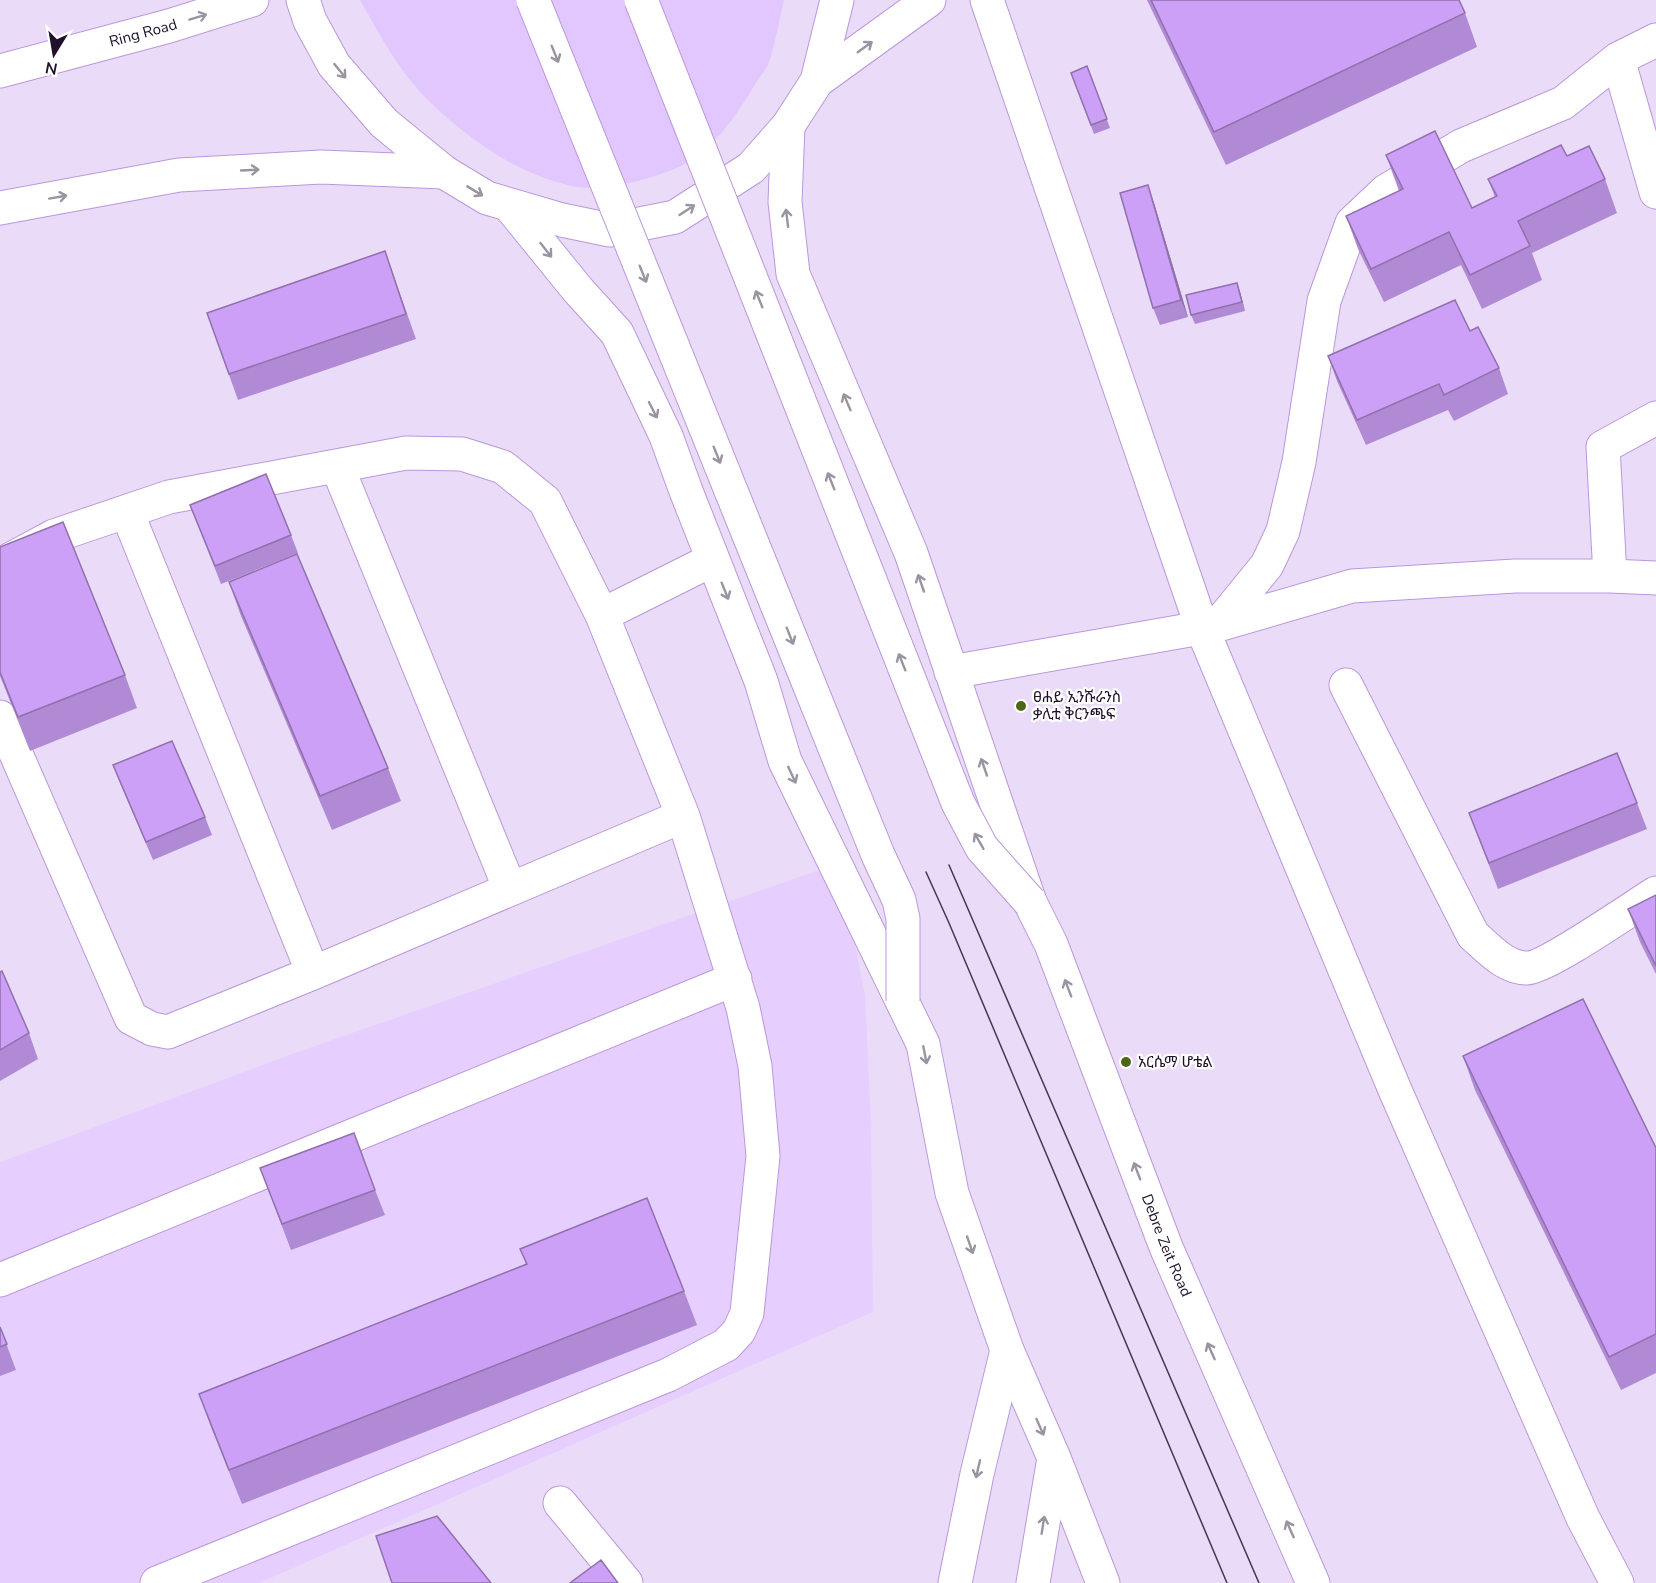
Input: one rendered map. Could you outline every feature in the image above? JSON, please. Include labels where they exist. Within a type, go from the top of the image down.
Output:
[{"type":"main road","name":"Ring Road","points":[[0,71],[169,26],[252,0]]},
{"type":"main road","points":[[533,0],[878,855],[899,900],[903,919],[903,1001]]},
{"type":"main road","points":[[641,0],[958,803],[982,848],[1030,902]]},
{"type":"main road","points":[[307,11],[334,65],[384,123],[444,172],[487,198],[562,220],[609,230],[675,217],[751,168],[788,126],[817,81],[837,0]]},
{"type":"main road","points":[[817,81],[928,0]]},
{"type":"main road","points":[[987,0],[1210,626],[1400,1101],[1578,1508],[1617,1583]]},
{"type":"main road","points":[[1210,626],[1267,565],[1284,531],[1299,462],[1324,301],[1352,223],[1386,190],[1461,146],[1563,103],[1618,58],[1656,40]]},
{"type":"main road","points":[[1618,58],[1656,192]]},
{"type":"main road","points":[[788,126],[785,202],[793,274],[910,553],[1030,902]]},
{"type":"main road","points":[[0,208],[179,175],[321,167],[444,172]]},
{"type":"main road","points":[[509,205],[578,290],[617,333],[666,436],[712,560],[761,681],[785,761],[923,1044],[952,1192],[1007,1350],[1054,1458],[1103,1583]]},
{"type":"main road","points":[[1610,576],[1602,447],[1656,418]]},
{"type":"main road","points":[[0,564],[54,537],[169,497],[406,453],[462,454],[503,467],[545,501],[602,615],[683,816],[735,979],[755,1066],[763,1156],[747,1313],[739,1331],[726,1345],[668,1375],[156,1583]]},
{"type":"main road","points":[[337,466],[510,889]]},
{"type":"main road","points":[[127,512],[313,973]]},
{"type":"main road","points":[[602,615],[712,560]]},
{"type":"main road","points":[[951,672],[1210,626],[1352,586],[1515,576],[1656,578]]},
{"type":"main road","points":[[1346,685],[1473,935],[1504,962],[1528,968],[1552,958],[1656,893]]},
{"type":"main road","points":[[0,717],[132,1018],[152,1029],[168,1032],[683,816]]},
{"type":"main road","name":"Debre Zeit Road","points":[[1030,902],[1051,944],[1166,1247],[1313,1583]]},
{"type":"main road","points":[[0,1280],[735,979]]},
{"type":"main road","points":[[955,1583],[977,1474],[1007,1350]]},
{"type":"main road","points":[[1033,1583],[1054,1458]]},
{"type":"main road","points":[[560,1503],[626,1583]]},
{"type":"shaded area","points":[[360,0],[784,0],[774,47],[767,67],[736,114],[710,145],[690,161],[665,173],[616,185],[585,188],[552,181],[515,165],[479,143],[447,118],[421,93],[401,68]]},
{"type":"shaded area","points":[[839,863],[865,995],[871,1122],[873,1312],[259,1583],[0,1583],[0,1162],[295,1053]]},
{"type":"building","points":[[1151,0],[1459,0],[1465,13],[1214,132]]},
{"type":"building","points":[[1087,66],[1107,119],[1091,125],[1071,73]]},
{"type":"building","points":[[1435,131],[1472,208],[1497,196],[1488,179],[1561,145],[1567,156],[1589,146],[1605,179],[1518,221],[1530,246],[1470,275],[1449,232],[1371,269],[1346,216],[1403,189],[1386,155]]},
{"type":"building","points":[[1148,185],[1181,300],[1153,308],[1120,193]]},
{"type":"building","points":[[385,251],[406,314],[229,374],[207,313]]},
{"type":"building","points":[[1237,283],[1242,302],[1191,315],[1186,295]]},
{"type":"building","points":[[1455,300],[1470,331],[1478,327],[1499,368],[1444,395],[1439,384],[1357,420],[1328,356]]},
{"type":"building","points":[[266,474],[291,535],[215,566],[190,505]]},
{"type":"building","points":[[63,522],[125,675],[18,717],[0,672],[0,547]]},
{"type":"building","points":[[297,554],[388,768],[320,796],[229,582]]},
{"type":"building","points":[[172,741],[205,817],[146,842],[113,765]]},
{"type":"building","points":[[1617,753],[1637,803],[1489,863],[1469,813]]},
{"type":"building","points":[[1656,895],[1656,966],[1628,909]]},
{"type":"building","points":[[2,971],[29,1033],[0,1050],[0,972]]},
{"type":"building","points":[[1583,999],[1656,1148],[1656,1334],[1609,1357],[1463,1056]]},
{"type":"building","points":[[354,1133],[375,1190],[282,1224],[260,1168]]},
{"type":"building","points":[[647,1198],[684,1291],[229,1470],[199,1394],[527,1264],[520,1249]]},
{"type":"building","points":[[0,1327],[7,1344],[0,1347]]},
{"type":"building","points":[[437,1516],[491,1583],[392,1583],[376,1536]]},
{"type":"building","points":[[601,1560],[618,1583],[570,1583]]},
{"type":"tram line","points":[[949,865],[1259,1583]]},
{"type":"tram line","points":[[926,872],[1227,1583]]},
{"type":"place","name":"ፀሐይ ኢንሹራንስ ቃሊቲ ቅርንጫፍ","points":[[1021,706]]},
{"type":"place","name":"አርሴማ ሆቴል","points":[[1126,1062]]}]
